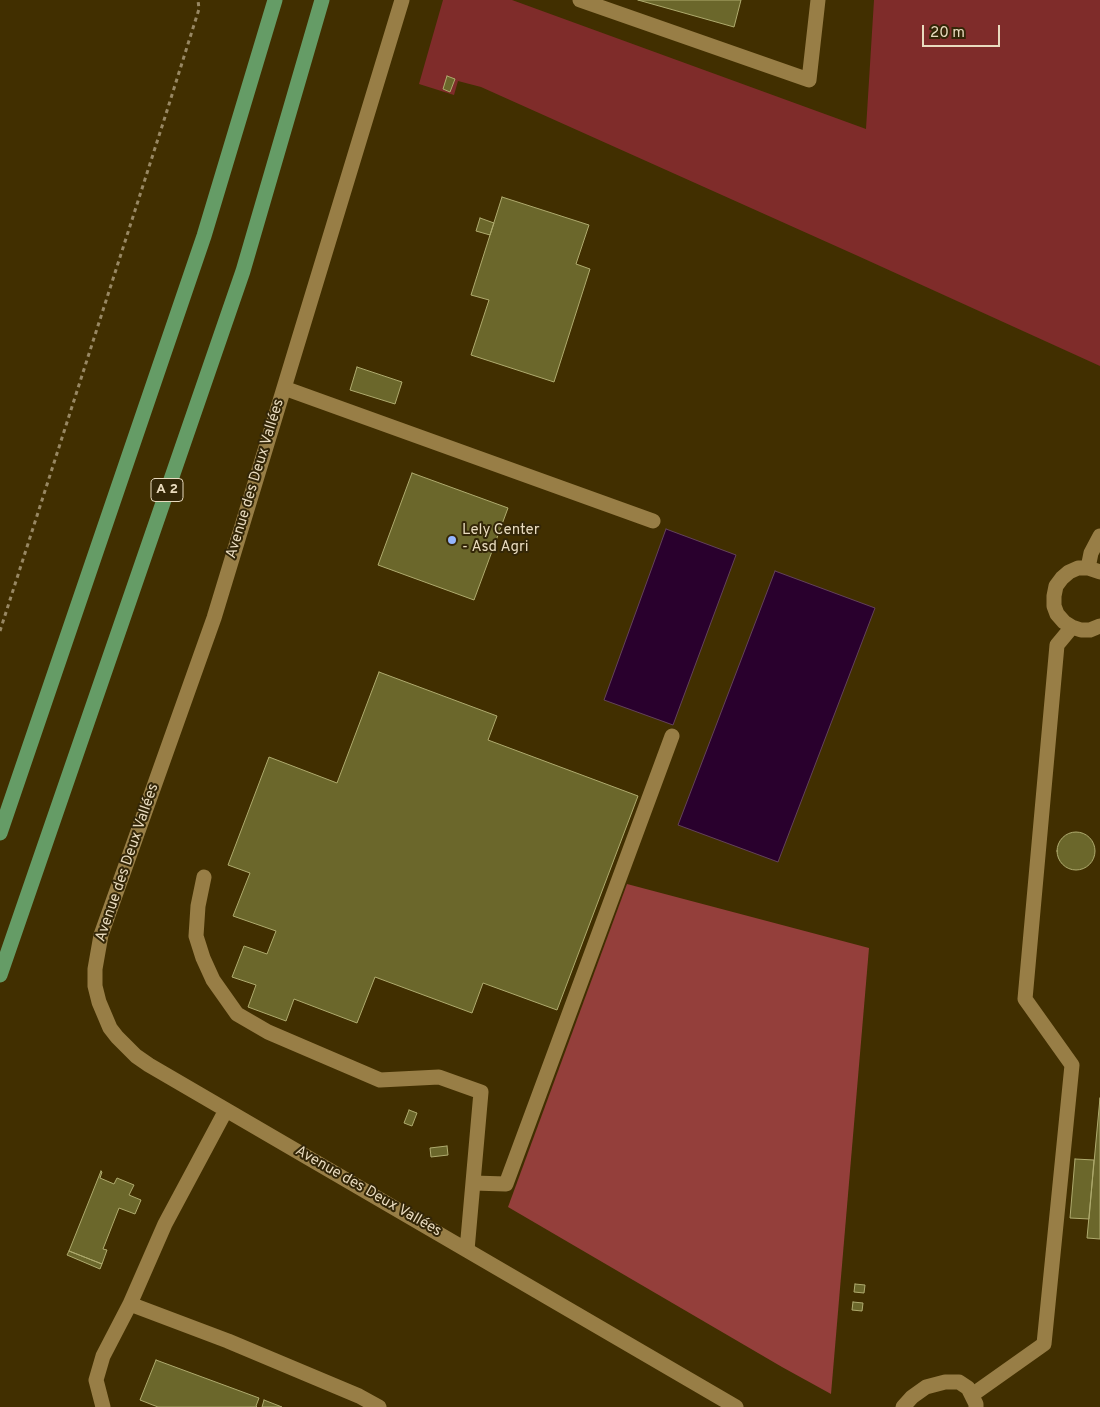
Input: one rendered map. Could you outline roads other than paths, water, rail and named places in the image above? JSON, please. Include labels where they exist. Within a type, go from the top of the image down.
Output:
[{"type":"highway","points":[[0,833],[204,236],[275,0]]},
{"type":"highway","name":"A 2","points":[[0,975],[243,271],[322,0]]},
{"type":"street","name":"Avenue des Deux Vallées","points":[[402,0],[214,618],[105,920],[95,969],[99,1002],[110,1028],[117,1037],[136,1056],[150,1065],[736,1407]]},
{"type":"street","points":[[580,0],[809,80],[818,0]]},
{"type":"street","points":[[284,388],[653,521]]},
{"type":"street","points":[[1100,536],[1091,553],[1094,570],[1078,568],[1069,572],[1056,586],[1054,596],[1054,606],[1064,622],[1081,630],[1090,630],[1100,626]]},
{"type":"street","points":[[903,1407],[926,1386],[945,1382],[959,1382],[968,1388],[974,1401],[1044,1344],[1072,1065],[1025,999],[1057,645],[1072,627]]},
{"type":"street","points":[[473,1183],[506,1184],[672,736]]},
{"type":"street","points":[[204,877],[198,906],[196,936],[213,980],[237,1014],[268,1032],[380,1080],[439,1077],[481,1092],[467,1250]]},
{"type":"street","points":[[103,1407],[96,1380],[103,1356],[130,1304],[165,1224],[226,1110]]},
{"type":"street","points":[[130,1304],[228,1341],[359,1396],[379,1407]]},
{"type":"place","name":"Lely Center - Asd Agri","points":[[452,540]]}]
